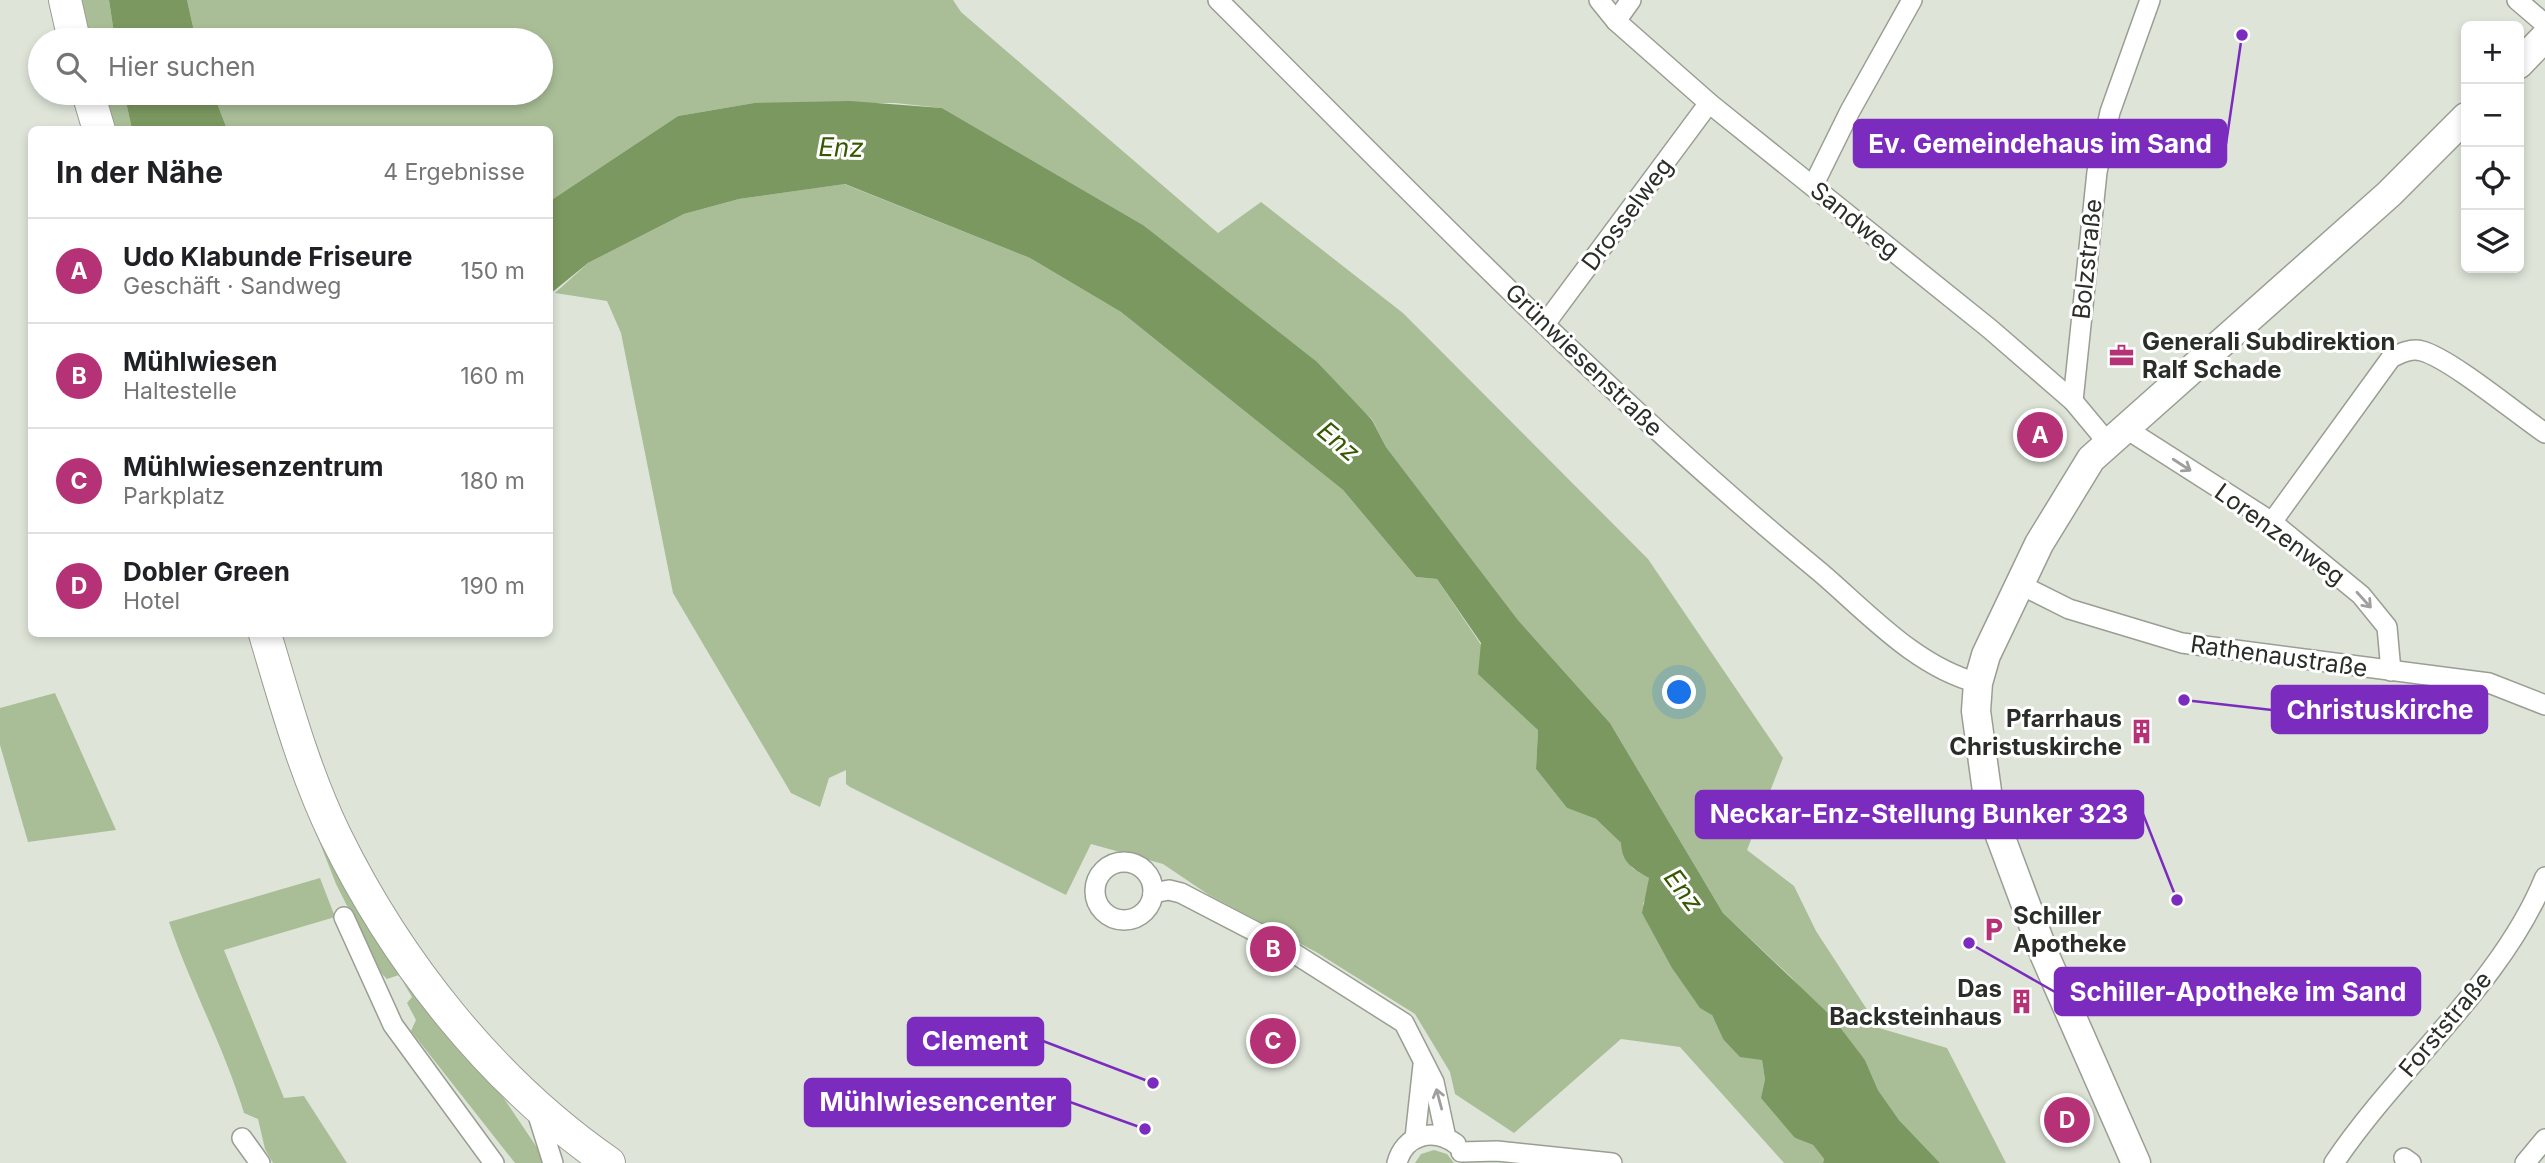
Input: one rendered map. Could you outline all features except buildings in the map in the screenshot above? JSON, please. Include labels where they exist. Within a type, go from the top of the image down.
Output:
[{"type":"main road","points":[[65,0],[71,28]]},
{"type":"main road","points":[[2524,59],[2545,37]]},
{"type":"main road","points":[[92,105],[98,126]]},
{"type":"main road","points":[[2136,1163],[2045,956],[1989,806],[1978,740],[1978,683],[1996,630],[2077,478],[2116,435],[2389,194],[2461,122]]},
{"type":"main road","points":[[266,637],[315,788],[335,834],[375,909],[419,973],[460,1025],[535,1105],[600,1161]]},
{"type":"street","name":"Grünwiesenstraße","points":[[1218,0],[1545,324],[1765,527],[1919,656],[1955,677],[1978,683]]},
{"type":"street","name":"Sandweg","points":[[1599,0],[1616,21],[1709,103],[1990,329],[2116,435]]},
{"type":"street","points":[[1616,21],[1631,0]]},
{"type":"street","points":[[1813,186],[1850,111],[1912,0]]},
{"type":"street","name":"Bolzstraße","points":[[2073,401],[2097,172],[2110,112],[2150,0]]},
{"type":"street","points":[[2517,0],[2545,24]]},
{"type":"street","name":"Drosselweg","points":[[1545,324],[1709,103]]},
{"type":"street","points":[[2272,522],[2391,358],[2407,351],[2421,351],[2441,360],[2545,433]]},
{"type":"street","name":"Lorenzenweg","points":[[2116,435],[2272,522],[2361,594],[2387,627],[2391,671]]},
{"type":"street","name":"Rathenaustraße","points":[[2020,584],[2069,609],[2182,643],[2489,683],[2545,705]]},
{"type":"street","name":"Forststraße","points":[[2334,1163],[2374,1107],[2499,960],[2522,926],[2545,877]]},
{"type":"street","points":[[1153,892],[1181,892],[1253,929],[1404,1023],[1423,1065],[1434,1082],[1446,1138],[1463,1157],[1497,1151],[1612,1163]]},
{"type":"street","points":[[344,917],[393,1025],[494,1163]]},
{"type":"street","points":[[1415,1138],[1423,1065]]},
{"type":"street","points":[[535,1105],[553,1163]]},
{"type":"street","points":[[1397,1163],[1406,1145],[1415,1138],[1436,1135],[1446,1138]]},
{"type":"street","points":[[242,1138],[260,1163]]},
{"type":"street","points":[[2525,1163],[2543,1145]]},
{"type":"street","points":[[1507,1163],[1540,1156]]},
{"type":"shaded area","points":[[76,0],[109,0],[113,28],[82,28]]},
{"type":"shaded area","points":[[187,0],[953,0],[961,12],[1218,233],[1261,202],[1403,313],[1648,559],[1783,758],[1747,850],[1794,886],[1816,931],[1879,1028],[1947,1048],[2006,1163],[1940,1163],[1899,1120],[1878,1090],[1865,1060],[1791,977],[1723,913],[1610,723],[1518,620],[1386,447],[1372,419],[1143,225],[942,108],[895,103],[754,103],[678,116],[553,199],[553,126],[226,126],[218,105],[553,105],[553,28],[193,28]]},
{"type":"shaded area","points":[[100,105],[127,105],[131,126],[106,126]]},
{"type":"shaded area","points":[[844,184],[1030,258],[1121,312],[1343,490],[1416,577],[1437,579],[1538,730],[1536,769],[1567,808],[1596,819],[1621,843],[1632,868],[1649,878],[1648,893],[1643,904],[1712,1015],[1723,1039],[1762,1060],[1765,1080],[1795,1138],[1813,1145],[1824,1159],[1823,1163],[1784,1163],[1680,1047],[1621,1039],[1514,1133],[1455,1094],[1450,1072],[1415,1014],[1316,952],[1209,895],[1163,864],[1091,844],[1066,895],[850,787],[846,784],[846,770],[829,778],[820,807],[791,793],[673,593],[621,333],[607,301],[555,293],[588,263],[684,214],[739,199]]},
{"type":"shaded area","points":[[55,693],[116,830],[28,842],[0,745],[0,708]]},
{"type":"shaded area","points":[[303,800],[545,1163],[515,1163],[411,1031],[416,1020],[407,1003],[412,997],[399,975],[387,979],[381,973],[336,884]]},
{"type":"shaded area","points":[[320,878],[335,917],[224,950],[284,1098],[304,1096],[347,1163],[273,1163],[265,1149],[258,1119],[244,1113],[169,922]]},
{"type":"shaded area","points":[[1434,1150],[1447,1154],[1454,1163],[1415,1163],[1421,1154]]},
{"type":"water","points":[[109,0],[187,0],[193,28],[113,28]]},
{"type":"water","name":"Enz","points":[[850,101],[942,108],[1143,225],[1317,362],[1372,420],[1386,447],[1518,620],[1610,723],[1723,913],[1832,1017],[1865,1060],[1878,1090],[1899,1120],[1940,1163],[1823,1163],[1824,1159],[1813,1145],[1795,1138],[1761,1098],[1765,1080],[1762,1060],[1740,1057],[1723,1039],[1712,1015],[1700,1008],[1672,968],[1642,913],[1649,878],[1629,864],[1623,856],[1621,843],[1596,819],[1567,808],[1536,769],[1538,730],[1478,674],[1481,643],[1437,579],[1416,577],[1343,490],[1121,312],[1030,258],[845,184],[739,199],[684,214],[588,263],[553,292],[553,199],[678,116],[754,103]]},
{"type":"water","points":[[127,105],[218,105],[226,126],[131,126]]},
{"type":"place","name":"Ev. Gemeindehaus im Sand","points":[[2242,35]]},
{"type":"place","name":"Generali Subdirektion Ralf Schade","points":[[2122,355]]},
{"type":"place","name":"Udo Klabunde Friseure","points":[[2040,435]]},
{"type":"place","name":"Christuskirche","points":[[2184,700]]},
{"type":"place","name":"Pfarrhaus Christuskirche","points":[[2142,732]]},
{"type":"place","name":"Neckar-Enz-Stellung Bunker 323","points":[[2177,900]]},
{"type":"place","name":"Schiller Apotheke","points":[[1993,929]]},
{"type":"place","name":"Schiller-Apotheke im Sand","points":[[1969,943]]},
{"type":"place","name":"Mühlwiesen","points":[[1273,949]]},
{"type":"place","name":"Das Backsteinhaus","points":[[2022,1002]]},
{"type":"place","name":"Mühlwiesenzentrum","points":[[1273,1041]]},
{"type":"place","name":"Clement","points":[[1153,1083]]},
{"type":"place","name":"Dobler Green","points":[[2067,1120]]},
{"type":"place","name":"Mühlwiesencenter","points":[[1145,1129]]}]
